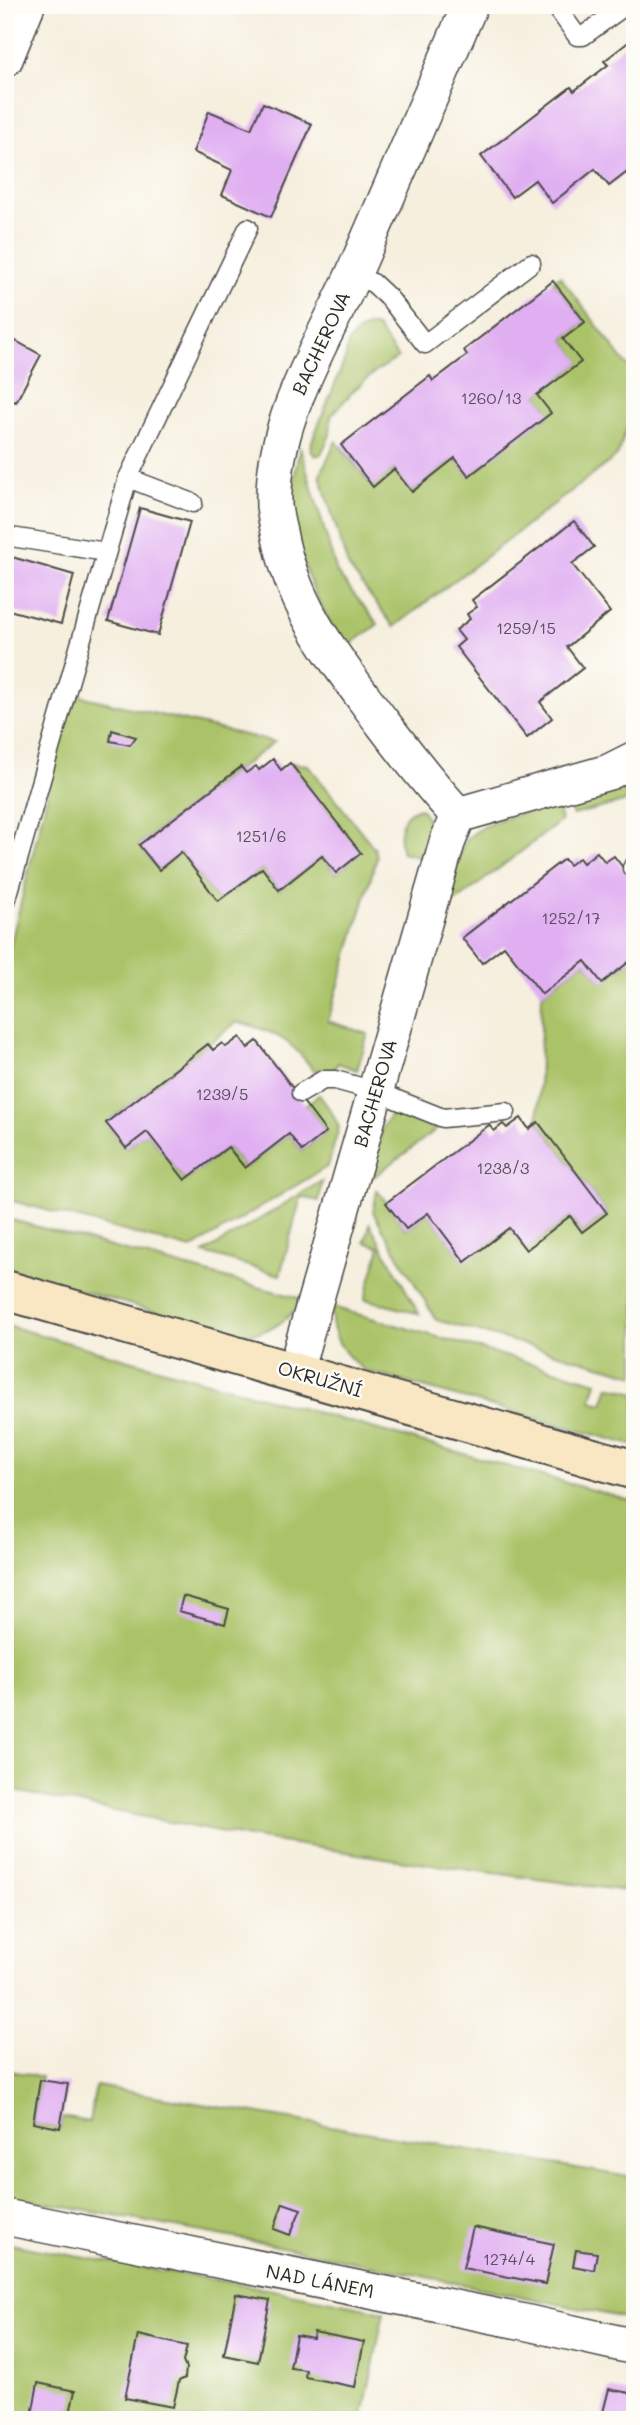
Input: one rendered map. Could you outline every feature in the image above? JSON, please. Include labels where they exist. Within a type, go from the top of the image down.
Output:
[{"type":"street","points":[[5,59],[27,5]]},
{"type":"street","name":"BACHEROVA","points":[[295,1371],[447,842],[458,815],[432,787],[327,649],[306,614],[294,588],[282,549],[274,507],[278,456],[299,386],[352,276],[470,5]]},
{"type":"street","points":[[458,815],[609,772],[635,759]]},
{"type":"street","name":"OKRUŽNÍ","points":[[5,1290],[635,1470]]},
{"type":"street","name":"NAD LÁNEM","points":[[5,2217],[635,2347]]},
{"type":"lane","points":[[555,5],[577,36],[583,36],[626,5]]},
{"type":"lane","points":[[5,905],[128,478],[248,228]]},
{"type":"lane","points":[[352,276],[373,283],[389,298],[425,344],[531,263]]},
{"type":"lane","points":[[128,478],[193,503]]},
{"type":"lane","points":[[5,536],[106,552]]},
{"type":"lane","points":[[301,1093],[323,1080],[335,1080],[376,1091],[443,1118],[506,1112]]},
{"type":"green space","points":[[560,276],[635,376],[635,405],[617,456],[394,627],[348,566],[320,475],[336,441],[372,486],[394,469],[412,492],[455,458],[469,475],[550,413],[537,395],[580,362],[563,339],[585,322],[553,281]]},
{"type":"green space","points":[[370,326],[377,328],[398,358],[375,372],[353,391],[331,416],[330,435],[321,454],[315,456],[311,450],[312,441],[350,341]]},
{"type":"green space","points":[[300,447],[337,573],[378,624],[346,648],[317,598],[298,544],[293,499]]},
{"type":"green space","points":[[72,694],[274,742],[139,845],[159,870],[181,852],[218,901],[262,868],[279,890],[322,856],[336,873],[360,853],[290,763],[308,765],[375,849],[377,857],[328,1021],[368,1034],[357,1070],[338,1063],[333,1071],[313,1070],[297,1051],[281,1038],[237,1022],[106,1123],[126,1148],[147,1132],[185,1180],[228,1147],[245,1168],[289,1134],[302,1151],[326,1132],[305,1105],[319,1095],[331,1111],[339,1127],[328,1166],[191,1249],[5,1199],[5,967]]},
{"type":"green space","points":[[620,788],[635,789],[635,799],[573,815],[567,802]]},
{"type":"green space","points":[[557,804],[561,821],[451,905],[459,855],[473,833],[521,813]]},
{"type":"green space","points":[[420,808],[428,820],[431,832],[426,859],[402,853],[400,846],[400,832],[404,820]]},
{"type":"green space","points":[[635,957],[635,1375],[436,1320],[373,1212],[377,1190],[406,1229],[428,1213],[465,1261],[509,1228],[526,1250],[570,1216],[582,1232],[607,1213],[538,1122],[542,994],[585,961],[602,982]]},
{"type":"green space","points":[[403,1109],[435,1123],[437,1129],[372,1178],[382,1128],[392,1113]]},
{"type":"green space","points":[[322,1181],[319,1201],[301,1197],[280,1275],[204,1253]]},
{"type":"green space","points":[[5,1218],[302,1299],[290,1316],[274,1327],[254,1333],[233,1334],[5,1269]]},
{"type":"green space","points":[[370,1224],[419,1314],[365,1299],[380,1247],[365,1242]]},
{"type":"green space","points":[[332,1307],[597,1382],[591,1401],[603,1404],[609,1386],[635,1393],[635,1446],[366,1371],[351,1359],[340,1344],[333,1326]]},
{"type":"green space","points":[[5,1325],[635,1502],[635,1892],[228,1834],[5,1789]]},
{"type":"green space","points":[[5,2070],[41,2077],[33,2123],[60,2128],[62,2117],[89,2122],[96,2086],[635,2178],[635,2320],[263,2243],[5,2196]]},
{"type":"green space","points":[[5,2243],[384,2312],[362,2420],[5,2420]]},
{"type":"building","points":[[635,37],[635,166],[609,186],[595,169],[552,203],[535,180],[512,197],[481,156],[571,87],[574,91],[608,65],[604,61]]},
{"type":"building","points":[[263,103],[312,124],[271,217],[222,195],[232,170],[193,152],[209,111],[251,129]]},
{"type":"building","points":[[553,281],[585,322],[563,339],[581,362],[537,395],[551,413],[469,476],[455,458],[412,492],[394,469],[373,487],[341,445],[430,376],[433,381],[467,355],[464,350]]},
{"type":"building","points":[[5,335],[41,355],[16,402],[5,397]]},
{"type":"building","points":[[140,508],[190,522],[158,635],[108,621]]},
{"type":"building","points":[[574,521],[594,547],[572,564],[610,612],[567,647],[583,668],[540,702],[552,718],[527,738],[456,647],[464,640],[456,630],[470,619],[467,614],[477,607],[472,600]]},
{"type":"building","points":[[5,555],[74,575],[61,624],[5,609]]},
{"type":"building","points":[[112,730],[136,737],[130,745],[110,741]]},
{"type":"building","points":[[273,759],[281,770],[290,763],[361,853],[336,873],[322,856],[279,890],[262,868],[218,901],[181,852],[159,870],[139,845],[241,767],[246,773],[256,766],[259,770]]},
{"type":"building","points":[[597,852],[605,862],[614,856],[635,883],[635,957],[602,983],[585,961],[542,994],[504,946],[482,963],[462,938],[564,859],[569,865],[579,858],[583,863]]},
{"type":"building","points":[[240,1037],[248,1048],[257,1041],[326,1132],[302,1151],[289,1134],[245,1168],[228,1147],[185,1180],[147,1132],[126,1148],[106,1123],[208,1044],[213,1050],[222,1043],[226,1047]]},
{"type":"building","points":[[521,1118],[529,1129],[538,1122],[607,1213],[582,1232],[570,1216],[526,1250],[509,1228],[465,1262],[428,1213],[406,1229],[386,1203],[489,1125],[494,1131],[503,1124],[507,1128]]},
{"type":"building","points":[[183,1596],[229,1609],[225,1624],[179,1611]]},
{"type":"building","points":[[40,2080],[68,2084],[60,2128],[33,2123]]},
{"type":"building","points":[[283,2203],[301,2209],[290,2235],[274,2229]]},
{"type":"building","points":[[473,2227],[554,2244],[545,2284],[463,2268]]},
{"type":"building","points":[[576,2250],[597,2253],[594,2270],[573,2266]]},
{"type":"building","points":[[236,2294],[270,2300],[258,2362],[224,2355]]},
{"type":"building","points":[[314,2332],[364,2342],[355,2387],[305,2377],[306,2370],[290,2368],[296,2335],[313,2338]]},
{"type":"building","points":[[138,2335],[187,2346],[183,2362],[186,2368],[185,2378],[179,2381],[173,2407],[125,2398]]},
{"type":"building","points":[[38,2383],[75,2391],[70,2413],[63,2412],[61,2420],[31,2420]]},
{"type":"building","points":[[609,2389],[635,2394],[635,2420],[601,2420]]}]
